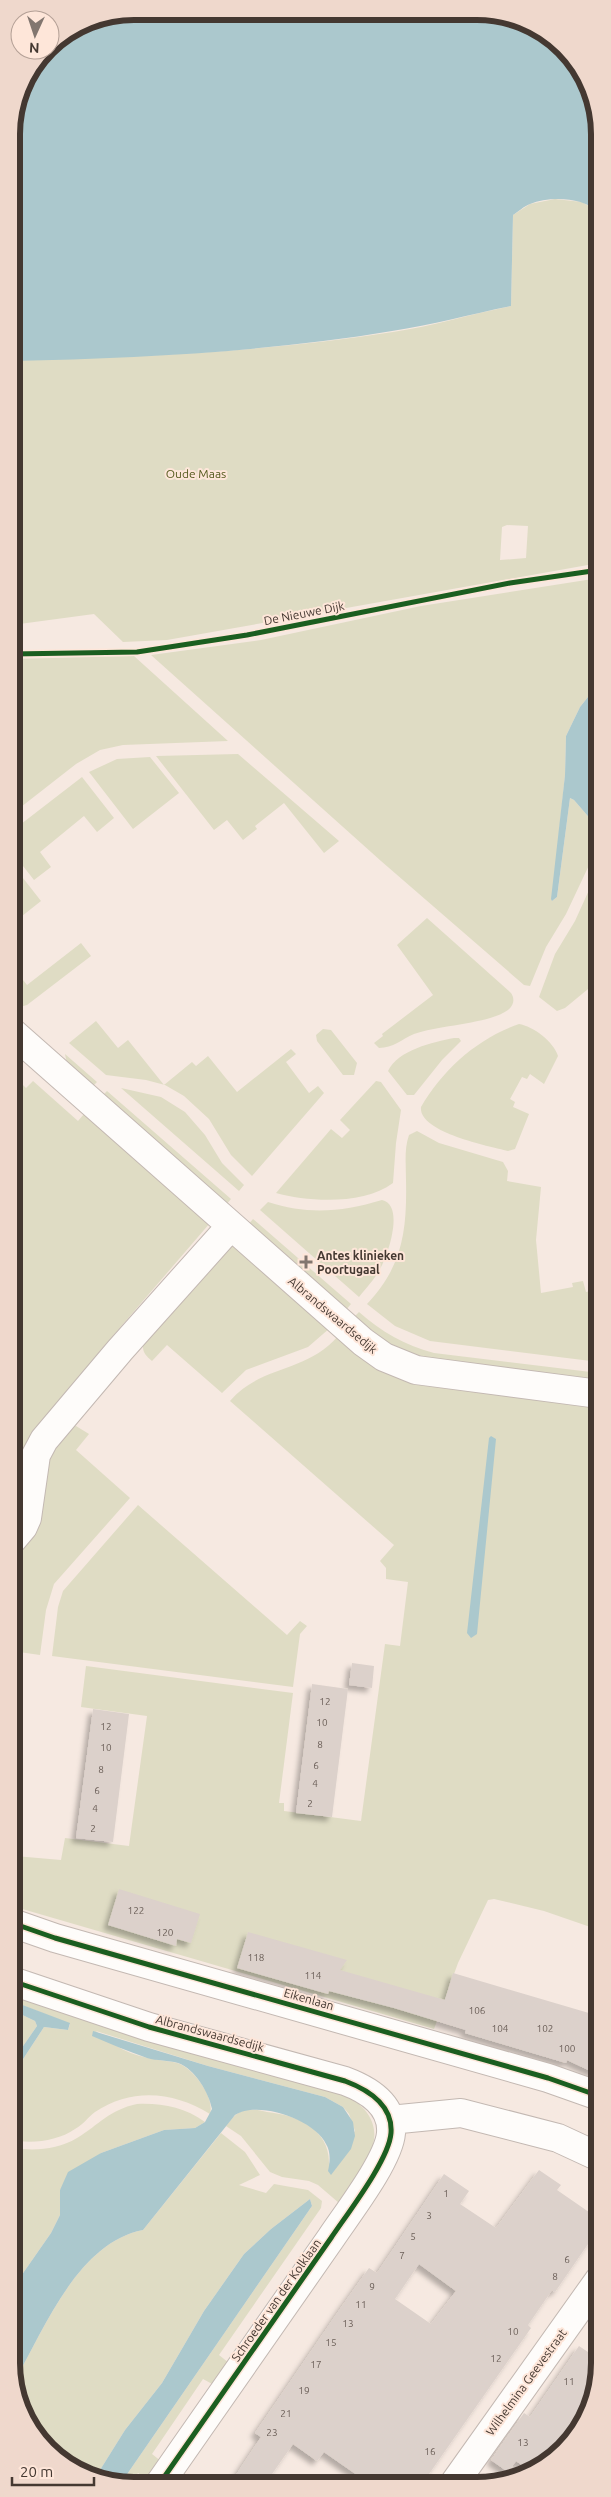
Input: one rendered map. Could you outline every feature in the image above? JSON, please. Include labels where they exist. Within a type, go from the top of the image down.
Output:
[{"type":"street","name":"Albrandswaardsedijk","points":[[20,1039],[230,1227],[384,1358],[416,1370],[442,1375],[591,1393]]},
{"type":"street","points":[[20,1531],[27,1518],[36,1455],[44,1440],[120,1350],[230,1227]]},
{"type":"street","name":"Eikenlaan","points":[[20,1926],[56,1938],[548,2078],[591,2093]]},
{"type":"street","name":"Albrandswaardsedijk","points":[[20,1983],[149,2027],[345,2081],[357,2086],[384,2105],[390,2120]]},
{"type":"street","points":[[390,2120],[461,2113],[558,2138],[591,2153]]},
{"type":"street","name":"Schroeder van der Kolklaan","points":[[165,2477],[351,2208],[388,2148],[390,2120]]},
{"type":"street","name":"Wilhelmina Geevestraat","points":[[458,2477],[591,2292]]},
{"type":"green space","name":"Oude Maas","points":[[555,199],[582,202],[591,207],[591,564],[167,640],[123,642],[94,614],[20,624],[20,360],[155,355],[250,349],[346,339],[408,329],[511,306],[513,215],[530,204]],"holes":[[[507,525],[528,526],[526,558],[500,560],[502,527]]]},
{"type":"green space","points":[[591,579],[591,696],[580,707],[566,736],[565,775],[552,901],[557,897],[570,798],[591,820],[591,861],[566,914],[546,947],[530,986],[524,985],[381,861],[151,655],[261,640],[421,606]]},
{"type":"green space","points":[[134,656],[228,741],[123,745],[100,750],[76,764],[20,808],[20,659]]},
{"type":"green space","points":[[238,754],[339,841],[324,853],[284,803],[255,826],[257,829],[243,840],[227,820],[214,830],[156,756]]},
{"type":"green space","points":[[150,757],[179,793],[133,829],[89,772],[117,759]]},
{"type":"green space","points":[[82,777],[114,818],[97,832],[84,816],[40,852],[51,867],[34,880],[20,862],[20,825]]},
{"type":"green space","points":[[20,874],[41,901],[20,918]]},
{"type":"green space","points":[[591,886],[591,987],[565,1008],[557,1011],[539,997],[555,954],[575,921]]},
{"type":"green space","points":[[427,918],[511,993],[513,1004],[500,1015],[424,1031],[393,1045],[379,1048],[374,1043],[383,1036],[382,1034],[433,995],[397,945]]},
{"type":"green space","points":[[81,943],[91,956],[27,1005],[20,1007],[20,976],[27,985]]},
{"type":"green space","points":[[96,1021],[118,1048],[128,1040],[164,1085],[146,1080],[106,1075],[69,1043]]},
{"type":"green space","points":[[519,1024],[525,1025],[548,1040],[558,1056],[544,1084],[530,1074],[527,1079],[522,1077],[510,1099],[515,1102],[513,1107],[529,1114],[515,1149],[508,1151],[471,1141],[442,1131],[431,1124],[423,1116],[421,1107],[440,1080],[463,1056],[476,1046]]},
{"type":"green space","points":[[323,1029],[331,1030],[357,1063],[354,1075],[343,1075],[317,1041],[316,1035]]},
{"type":"green space","points":[[459,1038],[461,1041],[442,1060],[414,1095],[407,1095],[388,1071],[393,1064],[408,1052],[417,1048]]},
{"type":"green space","points":[[291,1049],[296,1054],[286,1062],[309,1093],[318,1086],[324,1093],[252,1176],[231,1155],[209,1119],[184,1096],[164,1085],[192,1062],[196,1066],[208,1056],[237,1092]]},
{"type":"green space","points":[[65,1054],[97,1082],[91,1088],[67,1064]]},
{"type":"green space","points":[[33,1081],[78,1121],[84,1114],[210,1223],[99,1352],[99,1356],[20,1506],[20,1082],[26,1088]]},
{"type":"green space","points":[[376,1081],[381,1082],[401,1110],[393,1183],[367,1195],[336,1200],[320,1200],[276,1193],[331,1129],[342,1138],[350,1130],[340,1120]]},
{"type":"green space","points":[[121,1088],[161,1097],[185,1112],[205,1135],[222,1163],[244,1185],[239,1191]]},
{"type":"green space","points":[[107,1091],[231,1199],[225,1206],[101,1097]]},
{"type":"green space","points":[[417,1131],[439,1143],[503,1162],[508,1171],[507,1181],[541,1187],[536,1240],[541,1293],[573,1287],[572,1283],[583,1281],[586,1292],[591,1291],[591,1361],[430,1341],[395,1326],[367,1304],[388,1276],[395,1261],[404,1231],[406,1146],[409,1135]]},
{"type":"green space","points":[[382,1200],[389,1204],[393,1211],[393,1231],[387,1253],[378,1273],[359,1297],[260,1210],[268,1202],[297,1209],[325,1210],[353,1207]]},
{"type":"green space","points":[[253,1219],[351,1304],[345,1311],[247,1226]]},
{"type":"green space","points":[[232,1243],[330,1328],[308,1347],[246,1370],[222,1393],[167,1345],[152,1361],[144,1352],[143,1344]]},
{"type":"green space","points":[[359,1312],[376,1326],[394,1337],[434,1353],[591,1372],[591,1381],[427,1360],[390,1347],[353,1318]]},
{"type":"green space","points":[[338,1336],[591,1404],[591,1927],[544,1911],[494,1899],[488,1900],[458,1963],[434,2029],[20,1908],[20,1856],[61,1860],[65,1838],[129,1846],[147,1716],[81,1707],[86,1666],[293,1693],[279,1803],[284,1803],[284,1811],[361,1821],[385,1644],[400,1646],[408,1582],[386,1579],[386,1568],[380,1561],[394,1545],[230,1401],[242,1389],[256,1381],[298,1364],[325,1348]]},
{"type":"green space","points":[[76,1426],[89,1434],[76,1450],[130,1498],[54,1584],[46,1610],[40,1655],[20,1652],[20,1547],[34,1536],[37,1531],[47,1453],[70,1427]]},
{"type":"green space","points":[[138,1505],[287,1635],[300,1621],[307,1626],[300,1634],[293,1687],[52,1656],[58,1607],[63,1591]]},
{"type":"green space","points":[[20,1995],[347,2095],[363,2108],[372,2121],[374,2134],[372,2148],[358,2175],[339,2203],[318,2185],[309,2181],[282,2177],[270,2172],[241,2136],[226,2126],[238,2113],[246,2110],[257,2110],[289,2116],[310,2126],[318,2133],[328,2152],[329,2164],[355,2131],[349,2114],[343,2107],[325,2097],[208,2066],[96,2031],[116,2046],[130,2053],[146,2058],[177,2063],[186,2068],[207,2093],[210,2100],[210,2114],[182,2101],[168,2097],[139,2096],[109,2104],[95,2112],[78,2127],[61,2136],[45,2140],[20,2141],[20,2064],[44,2027],[68,2030],[70,2024],[20,2004]]},
{"type":"green space","points":[[20,2014],[35,2021],[37,2026],[20,2050],[20,2030],[22,2027],[20,2026]]},
{"type":"green space","points":[[137,2104],[155,2104],[172,2107],[181,2109],[205,2122],[195,2128],[164,2130],[101,2153],[60,2190],[60,2215],[51,2233],[20,2278],[20,2148],[37,2149],[62,2145],[77,2138],[112,2114]]},
{"type":"green space","points":[[221,2133],[245,2152],[260,2175],[239,2185],[266,2193],[274,2184],[308,2190],[322,2201],[321,2208],[219,2355],[229,2363],[214,2385],[203,2379],[152,2454],[162,2462],[152,2477],[144,2477],[138,2473],[134,2477],[126,2476],[312,2206],[310,2199],[271,2229],[244,2254],[204,2311],[162,2383],[125,2430],[99,2472],[77,2462],[48,2438],[35,2420],[29,2407],[20,2370],[51,2314],[81,2270],[99,2252],[120,2238],[143,2230]]},
{"type":"water","points":[[134,20],[477,20],[499,22],[534,35],[558,53],[572,71],[585,97],[590,119],[591,206],[566,199],[556,199],[538,201],[513,215],[511,306],[407,329],[345,338],[250,349],[155,356],[20,361],[20,127],[22,112],[29,90],[39,71],[47,60],[60,60],[60,48],[71,39],[97,26],[112,22]]},
{"type":"water","points":[[591,696],[591,820],[570,798],[557,897],[552,901],[565,775],[566,736],[580,707]]},
{"type":"water","points":[[491,1436],[496,1439],[477,1634],[471,1638],[467,1633],[489,1438]]},
{"type":"water","points":[[20,2004],[70,2023],[68,2030],[44,2027],[20,2064],[20,2050],[37,2026],[35,2021],[20,2014]]},
{"type":"water","points":[[93,2031],[208,2066],[325,2097],[343,2107],[353,2122],[355,2136],[351,2149],[331,2175],[328,2171],[330,2157],[328,2147],[320,2135],[310,2127],[298,2120],[271,2111],[245,2111],[235,2115],[143,2230],[120,2238],[99,2252],[81,2270],[51,2314],[20,2370],[20,2278],[51,2233],[60,2215],[60,2190],[68,2172],[101,2153],[164,2130],[195,2128],[205,2122],[212,2109],[208,2096],[200,2082],[184,2066],[174,2062],[147,2058],[92,2036]]},
{"type":"water","points":[[310,2199],[312,2206],[126,2476],[99,2472],[125,2430],[162,2383],[204,2311],[244,2254],[271,2229]]},
{"type":"building","points":[[352,1663],[374,1666],[372,1688],[349,1685]]},
{"type":"building","points":[[312,1684],[348,1689],[332,1817],[296,1813]]},
{"type":"building","points":[[93,1709],[129,1714],[113,1842],[76,1838]]},
{"type":"building","points":[[119,1889],[200,1914],[191,1943],[177,1939],[176,1946],[108,1925]]},
{"type":"building","points":[[248,1932],[347,1960],[340,1970],[445,2000],[453,1973],[591,2014],[591,2071],[567,2060],[566,2063],[465,2033],[466,2030],[394,2008],[329,1991],[328,1994],[237,1968]]},
{"type":"building","points":[[539,2170],[561,2185],[557,2190],[591,2213],[591,2240],[555,2292],[552,2290],[528,2325],[531,2328],[427,2477],[360,2477],[324,2452],[317,2461],[293,2444],[270,2477],[235,2477],[261,2437],[255,2433],[340,2309],[369,2268],[377,2273],[444,2174],[469,2191],[460,2204],[496,2228]],"holes":[[[419,2264],[456,2291],[431,2324],[395,2299]]]},
{"type":"building","points":[[579,2346],[591,2354],[589,2385],[585,2400],[572,2426],[569,2427],[552,2449],[534,2462],[524,2466],[516,2461],[508,2472],[491,2460],[524,2413],[530,2417]]},
{"type":"cycle path","name":"De Nieuwe Dijk","points":[[20,654],[137,652],[247,635],[510,583],[591,571]]},
{"type":"cycle path","points":[[20,1926],[55,1938],[548,2078],[591,2093]]},
{"type":"cycle path","points":[[20,1984],[149,2027],[345,2081],[363,2089],[378,2100],[388,2114],[391,2123],[389,2144],[366,2187],[164,2477]]},
{"type":"place","name":"Antes klinieken Poortugaal","points":[[306,1262]]}]
